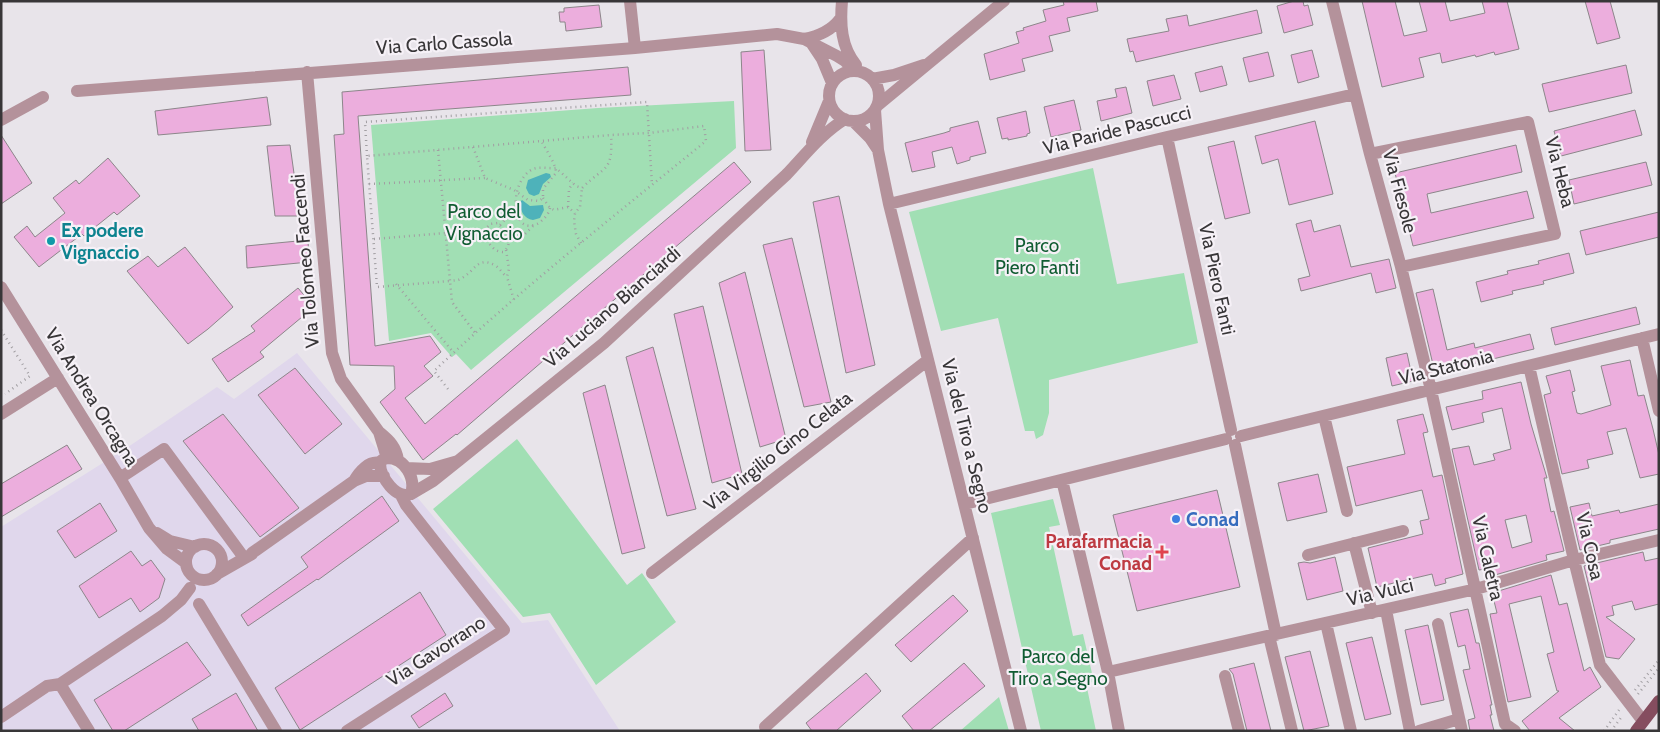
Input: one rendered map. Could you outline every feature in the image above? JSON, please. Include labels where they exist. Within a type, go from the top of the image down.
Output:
[{"type":"main road","points":[[1640,726],[1659,701]]},
{"type":"street","points":[[630,1],[635,48]]},
{"type":"street","points":[[842,1],[840,19],[842,36],[847,52],[879,92],[876,108]]},
{"type":"street","points":[[829,101],[838,115],[849,120],[861,120],[869,116],[876,108],[1004,1]]},
{"type":"street","name":"Via Fiesole","points":[[1332,1],[1370,154],[1402,267],[1431,390]]},
{"type":"street","points":[[832,83],[822,59],[808,42],[815,36],[830,30],[840,19]]},
{"type":"street","name":"Via Carlo Cassola","points":[[77,91],[635,48],[777,34],[808,42],[845,61],[863,74]]},
{"type":"street","points":[[808,149],[816,135],[829,101],[832,83],[842,74],[894,76],[931,62]]},
{"type":"street","name":"Via Tolomeo Faccendi","points":[[307,72],[332,353],[341,379],[379,432],[390,440],[396,450],[391,465]]},
{"type":"street","name":"Via Paride Pascucci","points":[[889,204],[1166,137],[1355,94]]},
{"type":"street","points":[[1,120],[43,97]]},
{"type":"street","name":"Via del Tiro a Segno","points":[[876,108],[878,150],[889,204],[1021,731]]},
{"type":"street","points":[[808,149],[827,132],[849,120]]},
{"type":"street","name":"Via del Tiro a Segno","points":[[849,120],[870,138],[878,150]]},
{"type":"street","name":"Via Heba","points":[[1370,154],[1528,122],[1555,234],[1402,267]]},
{"type":"street","name":"Via Piero Fanti","points":[[1166,137],[1233,437],[1292,731]]},
{"type":"street","name":"Via Luciano Bianciardi","points":[[406,494],[433,481],[604,343],[786,175],[808,149]]},
{"type":"street","name":"Via Andrea Orcagna","points":[[1,288],[120,478],[149,528],[167,549],[198,579],[204,580],[214,576]]},
{"type":"street","name":"Via Statonia","points":[[965,504],[1659,334]]},
{"type":"street","points":[[1642,338],[1659,410]]},
{"type":"street","name":"Via Virgilio Gino Celata","points":[[652,573],[928,360]]},
{"type":"street","name":"Via Cosa","points":[[1529,366],[1600,665],[1640,726]]},
{"type":"street","points":[[1,414],[58,378]]},
{"type":"street","name":"Via Caletra","points":[[1431,390],[1505,724],[1515,731]]},
{"type":"street","points":[[1324,416],[1347,511]]},
{"type":"street","points":[[120,478],[164,448],[247,554]]},
{"type":"street","name":"Via Luciano Bianciardi","points":[[391,465],[430,468],[458,461]]},
{"type":"street","points":[[214,576],[233,566],[247,554],[354,481],[358,474],[370,464],[375,462],[391,465],[413,482],[406,494],[391,486],[391,465]]},
{"type":"street","points":[[1062,480],[1108,672],[1120,731]]},
{"type":"street","name":"Via Gavorrano","points":[[347,731],[504,630],[406,505],[406,494]]},
{"type":"street","name":"Via Andrea Orcagna","points":[[149,528],[170,541],[194,547],[209,545],[217,550],[247,554]]},
{"type":"street","points":[[1308,554],[1402,532]]},
{"type":"street","points":[[765,727],[973,538]]},
{"type":"street","name":"Via Vulci","points":[[1108,672],[1476,589],[1574,560],[1659,540]]},
{"type":"street","points":[[1354,543],[1372,613]]},
{"type":"street","points":[[194,547],[188,554],[190,588],[193,596],[276,731]]},
{"type":"street","points":[[198,604],[201,588],[214,576],[222,565],[222,560],[217,550]]},
{"type":"street","points":[[1,717],[47,686],[60,684],[162,616],[181,600],[190,588]]},
{"type":"street","points":[[1386,610],[1410,731]]},
{"type":"street","points":[[1326,623],[1351,731]]},
{"type":"street","points":[[1419,731],[1461,725],[1438,624]]},
{"type":"street","points":[[1225,676],[1239,731]]},
{"type":"street","points":[[60,684],[89,731]]},
{"type":"path","points":[[514,300],[507,277],[495,266],[481,262],[459,280],[377,287],[365,122],[647,102],[652,185]]},
{"type":"path","points":[[367,156],[649,133],[704,126],[706,141],[581,243],[434,372],[448,388]]},
{"type":"path","points":[[581,243],[576,234],[574,221],[580,207],[582,188],[609,164],[612,154],[611,135]]},
{"type":"path","points":[[542,141],[556,168],[576,186],[582,188]]},
{"type":"path","points":[[473,147],[485,178]]},
{"type":"path","points":[[438,150],[452,302],[476,334]]},
{"type":"path","points":[[534,225],[526,225],[516,214],[516,191],[531,170],[556,168]]},
{"type":"path","points":[[556,168],[554,176],[543,189],[543,198],[550,208],[554,210],[568,207],[576,213]]},
{"type":"path","points":[[369,184],[485,178],[516,191],[528,200],[539,201],[543,198]]},
{"type":"path","points":[[568,207],[568,193],[573,183]]},
{"type":"path","points":[[508,234],[516,237],[525,234],[534,225],[546,218],[550,208]]},
{"type":"path","points":[[500,225],[516,210]]},
{"type":"path","points":[[506,250],[503,252],[495,250],[486,238],[485,230],[487,226],[494,223],[500,225],[508,234],[510,242],[506,250],[509,269],[507,277]]},
{"type":"path","points":[[374,239],[446,233]]},
{"type":"path","points":[[396,284],[454,353]]},
{"type":"path","points":[[1,330],[30,376],[5,394]]},
{"type":"shaded area","points":[[297,353],[522,623],[548,620],[620,731],[1,731],[1,527],[125,449],[217,387],[234,399]]},
{"type":"green space","name":"Parco del Vignaccio","points":[[734,101],[736,148],[471,370],[456,354],[452,357],[431,333],[389,341],[371,125],[598,108]]},
{"type":"green space","name":"Parco Piero Fanti","points":[[1093,168],[1117,284],[1184,273],[1198,343],[1049,380],[1049,413],[1043,435],[1036,439],[1034,431],[1025,431],[998,318],[941,331],[909,212]]},
{"type":"green space","points":[[517,439],[627,585],[642,573],[676,622],[596,685],[550,613],[523,617],[433,509]]},
{"type":"green space","name":"Parco del Tiro a Segno","points":[[1053,499],[1060,525],[1049,527],[1073,636],[1083,634],[1094,682],[1086,683],[1096,731],[1041,731],[991,513]]},
{"type":"green space","points":[[999,697],[1009,731],[960,731]]},
{"type":"water","points":[[546,173],[550,174],[551,177],[543,184],[539,194],[534,196],[529,194],[526,188],[528,180]]},
{"type":"water","points":[[522,200],[530,206],[543,205],[544,210],[540,218],[533,220],[525,216],[519,203]]},
{"type":"building","points":[[1063,1],[1096,1],[1098,11],[1067,18],[1070,31],[1049,36],[1053,51],[1022,59],[1025,71],[990,80],[984,54],[1019,43],[1016,32],[1046,21],[1043,10],[1064,5]]},
{"type":"building","points":[[1294,1],[1303,1],[1304,6],[1308,5],[1313,25],[1284,33],[1277,6]]},
{"type":"building","points":[[1362,1],[1395,1],[1404,36],[1427,31],[1419,1],[1445,1],[1450,21],[1485,13],[1482,1],[1507,1],[1519,49],[1495,55],[1494,52],[1476,57],[1475,55],[1442,63],[1440,53],[1419,58],[1424,77],[1382,87]]},
{"type":"building","points":[[1585,1],[1610,1],[1620,38],[1597,44]]},
{"type":"building","points":[[599,5],[602,27],[566,31],[565,22],[560,22],[559,12],[564,12],[564,8]]},
{"type":"building","points":[[1257,10],[1262,33],[1136,62],[1133,51],[1130,52],[1127,39],[1169,31],[1166,19],[1187,15],[1189,26]]},
{"type":"building","points":[[764,50],[771,150],[745,151],[741,52]]},
{"type":"building","points":[[1312,50],[1319,77],[1298,83],[1291,55]]},
{"type":"building","points":[[1268,52],[1274,76],[1249,82],[1243,58]]},
{"type":"building","points":[[1626,65],[1632,93],[1549,112],[1542,84]]},
{"type":"building","points":[[1222,66],[1227,85],[1200,92],[1195,73]]},
{"type":"building","points":[[628,67],[631,95],[358,116],[375,346],[430,336],[441,352],[424,366],[433,376],[405,398],[425,424],[734,162],[751,182],[457,435],[423,460],[380,402],[395,389],[394,366],[350,365],[334,135],[344,134],[342,92]]},
{"type":"building","points":[[1174,75],[1181,99],[1153,106],[1147,81]]},
{"type":"building","points":[[1126,87],[1132,113],[1101,121],[1097,101],[1117,97],[1115,89]]},
{"type":"building","points":[[267,97],[271,125],[158,135],[155,111]]},
{"type":"building","points":[[1074,100],[1081,130],[1051,137],[1044,107]]},
{"type":"building","points":[[1635,110],[1642,135],[1561,156],[1554,131]]},
{"type":"building","points":[[1026,111],[1030,133],[1027,136],[1008,140],[1008,138],[1002,139],[997,118]]},
{"type":"building","points":[[978,121],[986,153],[970,157],[970,160],[957,164],[952,147],[932,152],[935,167],[912,172],[905,143],[944,133],[950,131],[950,128]]},
{"type":"building","points":[[1315,121],[1333,194],[1289,205],[1278,159],[1262,164],[1255,136]]},
{"type":"building","points":[[1,135],[32,183],[1,204]]},
{"type":"building","points":[[1234,141],[1250,213],[1225,219],[1208,147]]},
{"type":"building","points":[[290,145],[300,216],[275,216],[267,146]]},
{"type":"building","points":[[1516,145],[1522,172],[1427,194],[1431,213],[1527,191],[1534,218],[1413,246],[1395,173]]},
{"type":"building","points":[[108,158],[140,196],[117,215],[114,212],[84,236],[82,234],[39,267],[14,237],[27,226],[35,237],[65,213],[53,198],[76,180],[79,184]]},
{"type":"building","points":[[1646,162],[1652,185],[1574,204],[1569,180]]},
{"type":"building","points":[[839,196],[875,365],[846,373],[813,202]]},
{"type":"building","points":[[1659,212],[1659,237],[1586,255],[1580,231]]},
{"type":"building","points":[[1311,220],[1314,232],[1340,225],[1351,267],[1389,259],[1396,288],[1376,293],[1371,273],[1301,291],[1298,279],[1310,276],[1296,224]]},
{"type":"building","points":[[792,238],[831,402],[804,407],[763,245]]},
{"type":"building","points":[[308,240],[309,262],[247,268],[246,246]]},
{"type":"building","points":[[185,247],[233,307],[188,344],[127,271],[148,256],[158,267]]},
{"type":"building","points":[[1569,253],[1574,273],[1543,281],[1544,284],[1512,291],[1513,294],[1481,302],[1476,282],[1508,274],[1507,271],[1539,264],[1538,261]]},
{"type":"building","points":[[745,272],[786,439],[760,447],[719,283]]},
{"type":"building","points":[[298,288],[314,307],[260,352],[264,357],[228,382],[212,359],[255,331],[251,326]]},
{"type":"building","points":[[1433,289],[1447,350],[1474,343],[1475,348],[1530,334],[1534,349],[1435,373],[1416,293]]},
{"type":"building","points":[[703,306],[742,474],[712,483],[674,314]]},
{"type":"building","points":[[1636,307],[1640,324],[1555,345],[1551,328]]},
{"type":"building","points":[[653,347],[696,509],[667,516],[626,357]]},
{"type":"building","points":[[1407,353],[1413,381],[1392,386],[1386,358]]},
{"type":"building","points":[[1630,360],[1638,396],[1644,395],[1653,429],[1659,455],[1659,474],[1640,478],[1626,428],[1607,432],[1613,454],[1587,460],[1589,468],[1562,474],[1544,395],[1551,393],[1546,376],[1570,370],[1575,391],[1572,392],[1577,413],[1581,414],[1611,405],[1601,366]]},
{"type":"building","points":[[295,368],[342,424],[305,454],[258,395]]},
{"type":"building","points":[[1521,382],[1547,478],[1544,478],[1551,512],[1554,511],[1564,551],[1546,555],[1547,560],[1488,577],[1486,569],[1479,570],[1452,449],[1469,446],[1474,465],[1495,460],[1493,454],[1511,449],[1502,408],[1482,413],[1484,422],[1452,430],[1446,407],[1483,399],[1482,391]],"holes":[[[1526,515],[1532,542],[1512,548],[1505,520]]]},
{"type":"building","points":[[605,385],[645,548],[622,554],[583,393]]},
{"type":"building","points":[[223,414],[299,508],[260,537],[183,441]]},
{"type":"building","points":[[1423,414],[1428,432],[1423,433],[1433,477],[1442,475],[1463,574],[1445,579],[1446,583],[1435,586],[1432,574],[1377,587],[1368,548],[1423,534],[1420,521],[1429,519],[1422,490],[1356,506],[1347,467],[1405,454],[1397,420]]},
{"type":"building","points":[[67,445],[82,469],[1,517],[1,484]]},
{"type":"building","points":[[1318,474],[1327,512],[1287,521],[1278,483]]},
{"type":"building","points":[[1217,490],[1240,587],[1137,611],[1113,515]]},
{"type":"building","points":[[382,496],[399,521],[318,580],[248,626],[241,615],[308,567],[301,557]]},
{"type":"building","points":[[100,503],[117,531],[75,558],[57,531]]},
{"type":"building","points":[[1589,503],[1592,516],[1619,510],[1620,513],[1659,504],[1659,529],[1610,540],[1610,543],[1580,550],[1570,507]]},
{"type":"building","points":[[131,551],[142,566],[151,560],[165,579],[159,598],[140,612],[131,598],[99,618],[79,586]]},
{"type":"building","points":[[1643,552],[1645,561],[1659,558],[1659,604],[1635,610],[1632,601],[1612,606],[1614,615],[1606,617],[1635,639],[1619,659],[1606,657],[1584,566]]},
{"type":"building","points":[[1335,557],[1343,591],[1307,600],[1298,563],[1310,563]]},
{"type":"building","points":[[1551,575],[1559,605],[1567,603],[1584,671],[1590,667],[1601,687],[1559,718],[1575,731],[1530,731],[1522,721],[1559,691],[1557,691],[1547,654],[1554,652],[1541,596],[1509,604],[1531,697],[1508,702],[1490,614],[1497,613],[1492,593]]},
{"type":"building","points":[[420,592],[446,635],[300,730],[275,688]]},
{"type":"building","points":[[953,595],[968,611],[911,662],[895,645]]},
{"type":"building","points":[[1468,609],[1476,643],[1479,643],[1492,705],[1490,705],[1492,715],[1490,715],[1494,731],[1470,731],[1468,720],[1475,718],[1463,670],[1470,669],[1465,645],[1458,647],[1450,613]]},
{"type":"building","points":[[1428,625],[1444,700],[1421,705],[1405,630]]},
{"type":"building","points":[[1372,637],[1391,714],[1365,720],[1346,643]]},
{"type":"building","points":[[187,642],[211,675],[124,731],[113,731],[94,700]]},
{"type":"building","points":[[1310,651],[1329,726],[1304,731],[1285,657]]},
{"type":"building","points":[[964,663],[985,686],[929,731],[914,731],[902,716]]},
{"type":"building","points":[[1254,663],[1271,731],[1247,731],[1233,674],[1229,669]]},
{"type":"building","points":[[866,673],[881,691],[836,731],[812,731],[806,723]]},
{"type":"building","points":[[236,693],[258,731],[199,731],[192,719]]},
{"type":"building","points":[[445,693],[453,706],[419,728],[411,716]]},
{"type":"place","name":"Ex podere Vignaccio","points":[[51,241]]},
{"type":"place","name":"Conad","points":[[1176,519]]},
{"type":"place","name":"Parafarmacia Conad","points":[[1162,552]]}]
